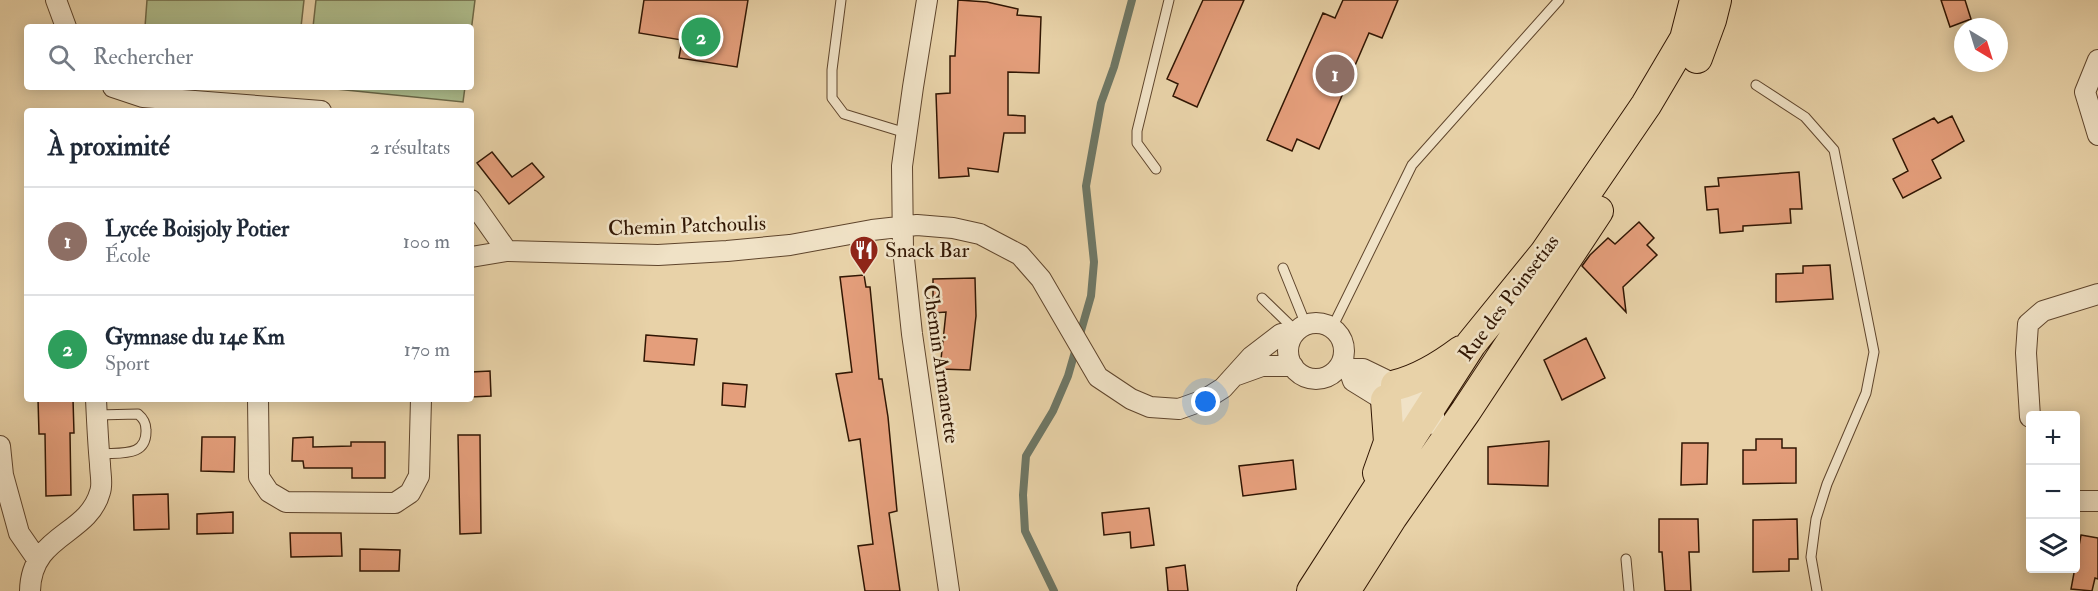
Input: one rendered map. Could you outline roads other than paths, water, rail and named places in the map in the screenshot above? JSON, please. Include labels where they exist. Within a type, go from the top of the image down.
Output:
[{"type":"main road","name":"Rue des Poinsetias","points":[[1312,591],[1358,519],[1430,418],[1471,344],[1545,253],[1646,105],[1685,39],[1695,0]]},
{"type":"main road","name":"Rue des Poinsetias","points":[[1346,591],[1392,517],[1466,411],[1695,63],[1716,0]]},
{"type":"main road","points":[[1358,519],[1389,442],[1391,392],[1444,364],[1471,344]]},
{"type":"street","points":[[56,0],[65,24]]},
{"type":"street","name":"Chemin Armanette","points":[[927,0],[902,166],[903,249],[912,334],[949,591]]},
{"type":"street","points":[[2098,60],[2085,92],[2098,135]]},
{"type":"street","points":[[122,90],[143,97],[283,108]]},
{"type":"street","points":[[474,204],[507,251]]},
{"type":"street","name":"Chemin Patchoulis","points":[[474,256],[507,251],[658,255],[728,251],[790,245],[903,226],[953,228],[980,234],[1020,255],[1041,279],[1098,377],[1131,399],[1150,407],[1179,409],[1223,388],[1237,375]]},
{"type":"street","points":[[2031,411],[2026,353],[2028,324],[2043,311],[2098,294]]},
{"type":"street","points":[[1237,375],[1251,357],[1281,334],[1319,323],[1332,328],[1341,339],[1345,366]]},
{"type":"street","points":[[1301,328],[1289,343],[1287,352],[1293,366],[1302,375],[1310,379],[1319,379],[1345,366],[1363,369],[1391,392],[1430,418],[1466,411]]},
{"type":"street","points":[[1237,375],[1262,366],[1293,366]]},
{"type":"street","points":[[258,402],[259,477],[268,492],[286,502],[384,503],[395,503],[410,493],[419,476],[421,402]]},
{"type":"street","points":[[30,591],[33,570],[38,559],[45,550],[85,517],[95,505],[101,490],[97,407]]},
{"type":"street","points":[[1392,517],[1394,504],[1400,492],[1432,442],[1430,418]]},
{"type":"street","points":[[0,446],[3,475],[20,533],[38,559]]},
{"type":"street","points":[[2080,501],[2098,501]]},
{"type":"lane","points":[[842,0],[832,70],[832,98],[844,114],[906,133]]},
{"type":"lane","points":[[1156,169],[1137,142],[1137,131],[1169,0]]},
{"type":"lane","points":[[1332,328],[1412,165],[1559,0]]},
{"type":"lane","points":[[1756,85],[1805,117],[1834,150],[1874,352],[1866,393],[1827,484],[1816,519],[1811,557],[1817,591]]},
{"type":"lane","points":[[1283,268],[1301,328]]},
{"type":"lane","points":[[1262,298],[1301,328]]},
{"type":"lane","points":[[97,407],[138,414],[146,425],[147,440],[138,451],[99,454]]},
{"type":"lane","points":[[1626,559],[1629,591]]},
{"type":"waterway","points":[[1054,591],[1025,531],[1023,495],[1026,456],[1053,411],[1068,376],[1091,296],[1094,262],[1086,186],[1101,103],[1114,67],[1132,0]]},
{"type":"place","name":"Gymnase du 14e Km","points":[[701,37]]},
{"type":"place","name":"Lycée Boisjoly Potier","points":[[1335,74]]},
{"type":"place","name":"Snack Bar","points":[[864,276]]}]
